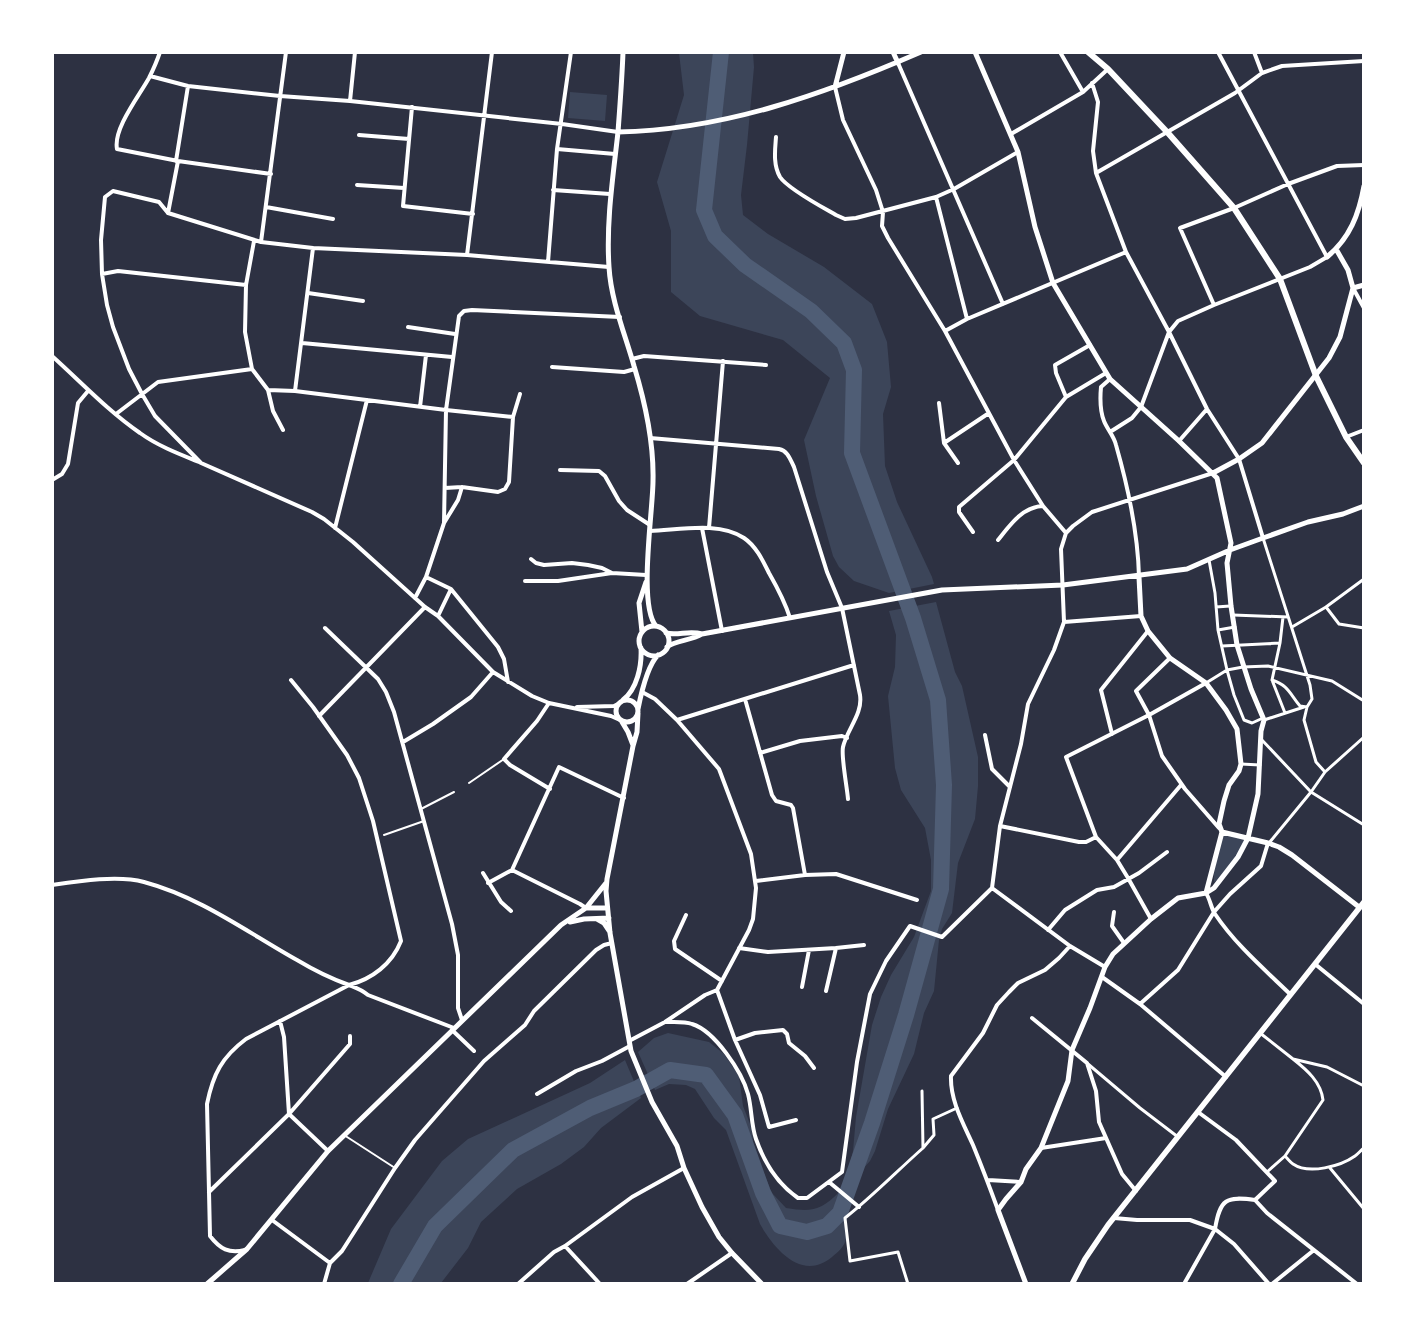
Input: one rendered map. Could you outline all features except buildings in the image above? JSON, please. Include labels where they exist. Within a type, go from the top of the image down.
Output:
[{"type":"main road","points":[[1090,53],[1108,68],[1234,208],[1280,279],[1316,376],[1346,437],[1364,463]]},
{"type":"main road","points":[[1072,1284],[1085,1259],[1114,1218],[1364,902]]},
{"type":"street","points":[[160,52],[150,76],[124,120],[115,142],[116,149],[177,161],[270,174]]},
{"type":"street","points":[[261,242],[286,52]]},
{"type":"street","points":[[350,101],[355,52]]},
{"type":"street","points":[[467,255],[486,115],[492,52]]},
{"type":"street","points":[[548,262],[553,190],[571,52]]},
{"type":"street","points":[[623,52],[618,132],[610,194],[609,267],[612,291],[635,368],[650,438],[653,481],[646,582],[651,617],[656,626],[666,633],[691,632],[702,634],[942,590],[1063,585],[1140,577],[1187,569],[1263,538],[1308,522],[1343,514],[1364,506]]},
{"type":"street","points":[[844,52],[835,87],[843,120],[876,190],[883,212],[882,226],[945,331],[1014,460],[1043,506],[1066,533]]},
{"type":"street","points":[[893,52],[1003,304]]},
{"type":"street","points":[[150,76],[188,86],[412,107],[618,132],[708,123],[790,104],[921,52]]},
{"type":"street","points":[[975,52],[1018,152],[1035,227],[1053,283],[1110,379],[1217,478],[1231,543],[1227,563],[1237,645],[1243,667],[1264,719],[1258,794],[1248,838],[1238,857],[1214,888],[1206,892],[1178,898],[1151,919],[1113,954],[1105,967],[1072,1050],[1068,1081],[1041,1148],[1026,1170],[1021,1182],[998,1210]]},
{"type":"street","points":[[1060,52],[1083,92]]},
{"type":"street","points":[[1218,52],[1327,257]]},
{"type":"street","points":[[1254,52],[1262,73]]},
{"type":"street","points":[[1096,173],[1168,133],[1262,73],[1282,66],[1364,61]]},
{"type":"street","points":[[1011,134],[1083,92],[1108,68]]},
{"type":"street","points":[[1092,83],[1098,102],[1093,151],[1096,173],[1126,252],[1169,332],[1207,409],[1239,459],[1307,674],[1312,699],[1307,707],[1304,720],[1316,762],[1325,772]]},
{"type":"street","points":[[168,212],[188,86]]},
{"type":"street","points":[[412,107],[403,206],[473,214]]},
{"type":"street","points":[[359,135],[409,139]]},
{"type":"street","points":[[776,137],[775,157],[780,177],[788,186],[836,215],[845,218],[856,218],[883,212],[936,197],[954,189],[1018,152]]},
{"type":"street","points":[[558,149],[615,154]]},
{"type":"street","points":[[1214,304],[1180,228],[1337,166],[1364,165]]},
{"type":"street","points":[[357,185],[404,188]]},
{"type":"street","points":[[1110,432],[1132,418],[1141,407],[1169,332],[1178,322],[1214,304],[1310,267],[1327,257],[1346,238],[1360,209],[1364,186]]},
{"type":"street","points":[[553,190],[610,194]]},
{"type":"street","points":[[201,463],[155,416],[129,369],[113,327],[102,274],[101,240],[105,197],[113,191],[159,202],[168,212],[254,241],[313,248],[467,255],[609,267]]},
{"type":"street","points":[[936,197],[967,319]]},
{"type":"street","points":[[266,207],[333,220]]},
{"type":"street","points":[[254,241],[246,285],[245,332],[252,369],[268,390],[274,411],[283,430]]},
{"type":"street","points":[[295,391],[313,248]]},
{"type":"street","points":[[1336,249],[1348,270],[1353,288],[1364,308]]},
{"type":"street","points":[[945,331],[967,319],[1126,252]]},
{"type":"street","points":[[102,274],[118,271],[246,285]]},
{"type":"street","points":[[1353,288],[1364,285]]},
{"type":"street","points":[[665,1022],[687,1023],[700,1027],[733,1061],[748,1093],[756,1139],[763,1157],[788,1190],[798,1198],[804,1199],[842,1172],[856,1062],[870,994],[886,961],[910,926],[942,937],[992,888],[1000,826],[1021,744],[1028,704],[1054,650],[1064,622],[1061,550],[1066,533],[1092,512],[1213,473],[1239,459],[1262,443],[1329,358],[1340,337],[1353,288]]},
{"type":"street","points":[[308,294],[363,301]]},
{"type":"street","points":[[444,523],[446,410],[459,316],[464,311],[472,310],[620,317]]},
{"type":"street","points":[[408,327],[456,334]]},
{"type":"street","points":[[302,343],[452,358]]},
{"type":"street","points":[[1066,397],[1056,373],[1055,365],[1090,346]]},
{"type":"street","points":[[420,407],[426,355]]},
{"type":"street","points":[[52,356],[88,391],[140,434],[176,452],[312,512],[335,528],[425,607],[438,616],[493,672],[532,696],[548,703],[611,716],[629,723],[632,722],[638,711],[642,692],[654,660],[671,644],[693,640],[702,634]]},
{"type":"street","points":[[632,359],[644,356],[766,365]]},
{"type":"street","points":[[709,528],[723,361]]},
{"type":"street","points":[[552,367],[624,372],[635,368]]},
{"type":"street","points":[[116,414],[158,382],[252,369]]},
{"type":"street","points":[[973,532],[959,512],[959,507],[962,503],[1014,460],[1066,397],[1106,373]]},
{"type":"street","points":[[1110,379],[1101,387],[1100,398],[1104,420],[1116,441],[1130,499],[1139,562],[1141,616],[1148,631],[1170,658],[1206,683],[1234,722],[1238,737],[1241,764],[1224,801],[1219,824],[1222,832],[1206,892],[1214,912],[1258,964],[1290,994]]},
{"type":"street","points":[[268,390],[295,391],[513,417]]},
{"type":"street","points":[[52,480],[62,474],[68,464],[78,403],[88,391]]},
{"type":"street","points":[[445,488],[462,487],[498,492],[505,489],[509,482],[513,417],[520,394]]},
{"type":"street","points":[[335,528],[367,400]]},
{"type":"street","points":[[939,403],[944,443],[958,463]]},
{"type":"street","points":[[1179,441],[1207,409]]},
{"type":"street","points":[[944,443],[989,413]]},
{"type":"street","points":[[1346,437],[1364,430]]},
{"type":"street","points":[[650,438],[765,447],[781,449],[786,452],[794,467],[827,572],[842,608],[861,700],[855,721],[843,748],[848,799]]},
{"type":"street","points":[[560,470],[599,471],[605,476],[619,501],[627,510],[650,528],[709,528],[732,532],[745,539],[754,548],[786,606],[790,618]]},
{"type":"street","points":[[415,598],[426,577],[444,523],[458,500],[462,487]]},
{"type":"street","points":[[998,540],[1020,515],[1031,508],[1043,506]]},
{"type":"street","points":[[702,528],[722,630]]},
{"type":"street","points":[[531,559],[536,563],[544,565],[572,563],[588,565],[602,568],[612,573]]},
{"type":"street","points":[[1210,560],[1218,630],[1234,695],[1244,720],[1252,723],[1307,707]]},
{"type":"street","points":[[525,580],[558,581],[612,573],[646,575]]},
{"type":"street","points":[[426,577],[451,589],[498,647],[504,659],[508,682]]},
{"type":"street","points":[[1292,627],[1326,607],[1364,579]]},
{"type":"street","points":[[572,707],[614,706],[627,696],[635,683],[641,648],[639,641],[642,628],[639,603],[646,582]]},
{"type":"street","points":[[438,616],[451,589]]},
{"type":"street","points":[[1216,607],[1231,606]]},
{"type":"street","points":[[319,716],[425,607]]},
{"type":"street","points":[[1326,607],[1339,624],[1364,628]]},
{"type":"street","points":[[1233,615],[1288,617]]},
{"type":"street","points":[[1064,622],[1141,616]]},
{"type":"street","points":[[1283,617],[1280,643],[1272,680],[1285,713]]},
{"type":"street","points":[[641,634],[648,628],[656,626]]},
{"type":"street","points":[[1218,630],[1235,627]]},
{"type":"street","points":[[326,628],[378,679],[386,692],[403,742],[455,936],[458,955],[458,1006],[462,1020]]},
{"type":"street","points":[[1112,734],[1101,690],[1148,631]]},
{"type":"street","points":[[666,633],[669,640],[668,647]]},
{"type":"street","points":[[1222,646],[1280,643]]},
{"type":"street","points":[[641,648],[648,654],[658,655]]},
{"type":"street","points":[[1170,658],[1136,691],[1150,715],[1162,756],[1181,785],[1222,832],[1268,843],[1292,855],[1359,907]]},
{"type":"street","points":[[677,720],[854,665]]},
{"type":"street","points":[[1151,919],[1116,860],[1096,837],[1066,757],[1150,715],[1227,670],[1243,667],[1275,667],[1307,674],[1332,681],[1364,701]]},
{"type":"street","points":[[403,742],[433,724],[471,697],[493,672]]},
{"type":"street","points":[[247,1249],[238,1252],[222,1249],[210,1236],[207,1104],[211,1083],[232,1049],[246,1038],[349,985],[363,981],[396,954],[401,941],[374,822],[365,793],[347,755],[291,680]]},
{"type":"street","points":[[1272,680],[1280,682],[1293,695],[1300,706],[1307,707]]},
{"type":"street","points":[[538,1094],[576,1071],[602,1061],[630,1046],[705,995],[717,990],[753,919],[756,882],[751,854],[722,773],[714,761],[677,720],[655,699],[642,692]]},
{"type":"street","points":[[745,699],[774,798],[780,803],[792,806],[806,875]]},
{"type":"street","points":[[620,702],[632,701],[638,711],[637,732],[606,883],[610,933],[630,1046],[652,1102],[677,1146],[684,1168],[718,1237],[762,1284]]},
{"type":"street","points":[[620,702],[615,710],[628,732],[633,746]]},
{"type":"street","points":[[548,703],[537,721],[504,759],[510,765],[550,788]]},
{"type":"street","points":[[985,735],[992,769],[1010,787]]},
{"type":"street","points":[[760,753],[800,741],[842,736],[847,738]]},
{"type":"street","points":[[1261,738],[1311,792],[1364,825]]},
{"type":"street","points":[[1140,1004],[1178,970],[1214,912],[1230,894],[1261,866],[1268,843],[1311,792],[1325,772],[1364,738]]},
{"type":"street","points":[[1241,764],[1260,765]]},
{"type":"street","points":[[488,883],[512,870],[559,767],[624,798]]},
{"type":"street","points":[[1116,860],[1181,785]]},
{"type":"street","points":[[1000,826],[1079,842],[1086,842],[1096,837]]},
{"type":"street","points":[[1048,930],[1065,910],[1098,890],[1114,888],[1139,873],[1167,852]]},
{"type":"street","points":[[512,870],[586,908],[607,908]]},
{"type":"street","points":[[483,873],[500,902],[511,911]]},
{"type":"street","points":[[756,882],[806,875],[830,874],[842,876],[917,900]]},
{"type":"street","points":[[52,885],[85,880],[110,879],[143,882],[196,902],[220,913],[240,928],[251,932],[298,961],[349,985],[358,987],[368,995],[453,1029],[474,1051]]},
{"type":"street","points":[[208,1283],[247,1249],[328,1151],[562,925],[586,908],[606,883]]},
{"type":"street","points":[[992,888],[1070,946],[1105,967]]},
{"type":"street","points":[[1114,912],[1112,926],[1124,943]]},
{"type":"street","points":[[686,916],[674,941],[674,949],[722,981]]},
{"type":"street","points":[[596,918],[604,923],[610,933]]},
{"type":"street","points":[[562,925],[579,920],[609,918]]},
{"type":"street","points":[[324,1284],[330,1263],[344,1247],[395,1168],[439,1110],[484,1061],[523,1026],[534,1011],[598,948],[612,943]]},
{"type":"street","points":[[739,948],[768,952],[864,945]]},
{"type":"street","points":[[1026,1284],[988,1180],[957,1108],[952,1091],[951,1076],[983,1032],[997,1005],[1018,983],[1045,970],[1070,946]]},
{"type":"street","points":[[826,991],[836,948]]},
{"type":"street","points":[[802,987],[809,950]]},
{"type":"street","points":[[1315,964],[1364,1004]]},
{"type":"street","points":[[1102,977],[1140,1004],[1226,1077]]},
{"type":"street","points":[[717,990],[735,1040],[760,1095],[769,1128],[796,1120]]},
{"type":"street","points":[[1032,1018],[1126,1097],[1178,1137]]},
{"type":"street","points":[[280,1021],[284,1037],[289,1114],[328,1151]]},
{"type":"street","points":[[735,1040],[755,1033],[783,1030],[787,1034],[789,1043],[805,1056],[814,1068]]},
{"type":"street","points":[[1260,1033],[1313,1077],[1322,1092],[1323,1100],[1285,1156],[1266,1172]]},
{"type":"street","points":[[209,1192],[289,1114],[350,1044],[350,1036]]},
{"type":"street","points":[[1293,1059],[1327,1067],[1364,1086]]},
{"type":"street","points":[[1087,1063],[1096,1091],[1099,1122],[1122,1174],[1136,1191]]},
{"type":"street","points":[[922,1091],[923,1148]]},
{"type":"street","points":[[908,1284],[898,1252],[850,1262],[845,1218],[923,1148],[934,1135],[933,1119],[957,1108]]},
{"type":"street","points":[[1198,1112],[1236,1140],[1275,1181],[1255,1200]]},
{"type":"street","points":[[1041,1148],[1106,1138]]},
{"type":"street","points":[[1285,1156],[1294,1165],[1304,1168],[1330,1168],[1355,1156],[1364,1148]]},
{"type":"street","points":[[518,1284],[554,1252],[632,1197],[684,1168]]},
{"type":"street","points":[[1330,1168],[1364,1209]]},
{"type":"street","points":[[988,1180],[1021,1182]]},
{"type":"street","points":[[829,1182],[859,1207]]},
{"type":"street","points":[[1184,1284],[1216,1229],[1219,1209],[1226,1201],[1240,1198],[1255,1200],[1267,1213],[1357,1284]]},
{"type":"street","points":[[1114,1218],[1190,1220],[1216,1229],[1234,1244],[1270,1284],[1314,1250]]},
{"type":"street","points":[[272,1220],[330,1263]]},
{"type":"street","points":[[565,1246],[600,1284]]},
{"type":"street","points":[[687,1284],[732,1254]]},
{"type":"lane","points":[[469,783],[504,759]]},
{"type":"lane","points":[[421,809],[454,792]]},
{"type":"lane","points":[[384,835],[424,821]]},
{"type":"lane","points":[[344,1135],[395,1168]]},
{"type":"shaded area","points":[[679,53],[753,53],[754,67],[741,195],[743,215],[768,234],[824,267],[872,304],[887,342],[891,387],[883,414],[885,466],[897,502],[934,584],[889,593],[854,581],[839,567],[833,556],[816,496],[804,440],[830,378],[783,340],[700,316],[671,292],[671,231],[657,182],[684,95]]},
{"type":"shaded area","points":[[570,92],[607,95],[605,121],[568,118]]},
{"type":"shaded area","points":[[936,602],[955,672],[962,686],[978,757],[975,819],[958,863],[952,913],[942,929],[939,940],[934,991],[924,1013],[914,1054],[888,1109],[875,1151],[870,1161],[861,1171],[851,1199],[841,1190],[853,1151],[856,1117],[872,1025],[881,997],[891,975],[914,937],[931,891],[931,860],[925,828],[901,790],[895,768],[888,696],[895,667],[896,635],[889,611]]},
{"type":"shaded area","points":[[1222,833],[1246,839],[1237,856],[1218,880],[1214,882],[1214,874]]},
{"type":"shaded area","points":[[668,1033],[709,1042],[724,1054],[739,1076],[743,1106],[752,1129],[757,1157],[772,1193],[786,1208],[815,1209],[827,1203],[839,1192],[851,1201],[845,1220],[847,1234],[845,1242],[841,1249],[832,1257],[821,1264],[810,1266],[800,1264],[781,1252],[760,1224],[726,1130],[714,1118],[695,1089],[686,1085],[669,1084],[655,1090],[638,1052],[654,1038]]},
{"type":"shaded area","points":[[625,1060],[641,1098],[601,1128],[584,1147],[561,1164],[517,1189],[481,1222],[468,1248],[441,1283],[368,1283],[391,1229],[442,1161],[468,1139],[590,1083]]},
{"type":"waterway","points":[[401,1284],[435,1226],[513,1150],[590,1108],[636,1089],[670,1070],[706,1075],[735,1115],[763,1193],[780,1226],[807,1232],[827,1226],[840,1213],[872,1123],[906,1015],[941,889],[944,785],[938,700],[913,618],[852,453],[854,370],[844,343],[811,311],[745,265],[715,236],[704,210],[721,52]]}]
